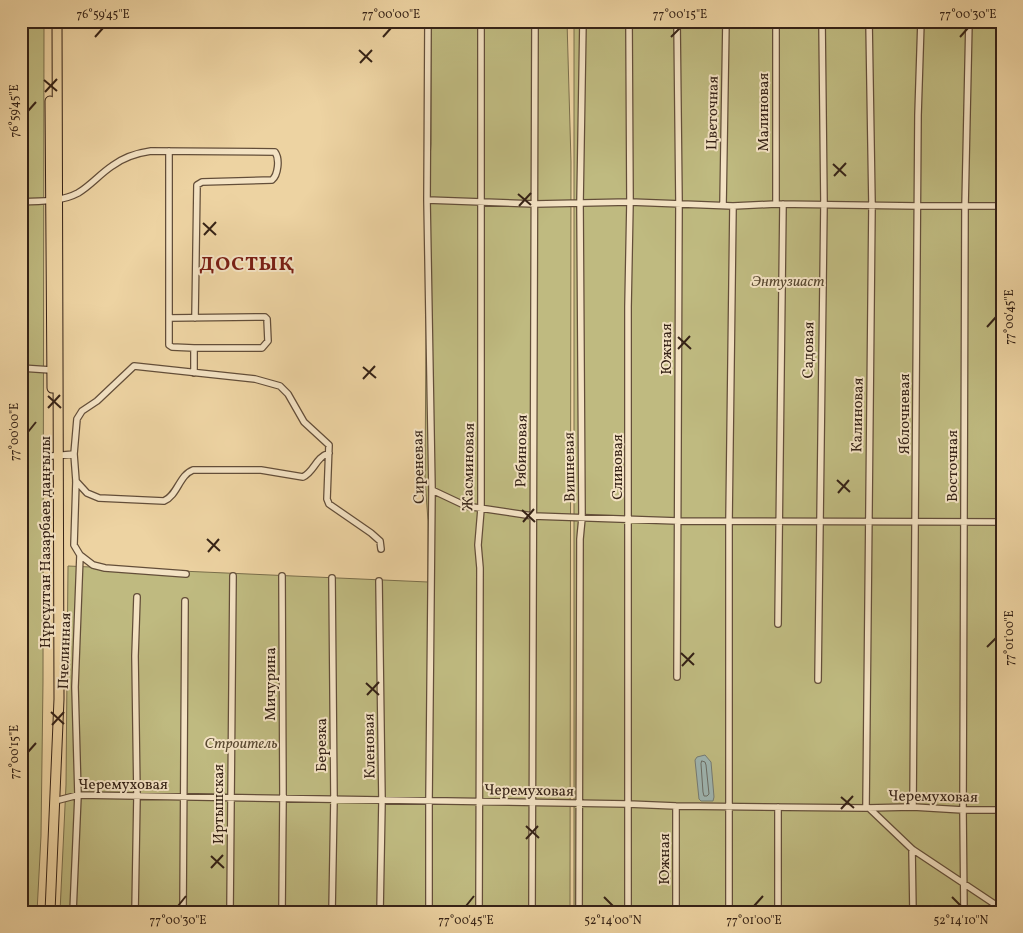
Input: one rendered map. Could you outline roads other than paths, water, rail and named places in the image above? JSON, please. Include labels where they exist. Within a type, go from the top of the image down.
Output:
[{"type":"main road","name":"Нұрсұлтан Назарбаев даңғылы","points":[[44,912],[54,698],[54,200],[51,21]]},
{"type":"main road","name":"Нұрсұлтан Назарбаев даңғылы","points":[[50,912],[59,699],[55,456],[51,370],[57,21]]},
{"type":"street","name":"Сиреневая","points":[[428,21],[427,200],[432,490],[429,912]]},
{"type":"street","name":"Жасминовая","points":[[479,912],[480,578],[478,545],[481,509],[481,21]]},
{"type":"street","name":"Рябиновая","points":[[532,912],[535,21]]},
{"type":"street","name":"Вишневая","points":[[579,912],[580,539],[582,518],[580,203],[582,21]]},
{"type":"street","name":"Сливовая","points":[[628,912],[629,21]]},
{"type":"street","name":"Южная","points":[[677,21],[677,677]]},
{"type":"street","name":"Цветочная","points":[[723,205],[726,21]]},
{"type":"street","name":"Малиновая","points":[[776,21],[779,204],[778,624]]},
{"type":"street","name":"Садовая","points":[[818,680],[824,204],[822,21]]},
{"type":"street","name":"Калиновая","points":[[867,808],[872,204],[869,21]]},
{"type":"street","name":"Яблочневая","points":[[913,807],[918,115],[921,21]]},
{"type":"street","name":"Восточная","points":[[964,912],[965,207],[969,21]]},
{"type":"street","points":[[21,202],[54,200],[78,193],[126,157],[151,151],[275,152],[277,154],[276,176],[272,180],[202,182],[196,185],[195,318]]},
{"type":"street","points":[[169,151],[169,318],[170,346],[262,348],[268,341],[267,319],[265,317],[169,318]]},
{"type":"street","points":[[427,200],[535,204],[630,202],[733,206],[779,204],[1002,206]]},
{"type":"street","points":[[728,912],[729,521],[733,206]]},
{"type":"street","points":[[194,348],[194,373],[256,379],[280,386],[288,394],[304,422],[329,445],[328,504],[371,533],[380,541],[381,549]]},
{"type":"street","name":"Пчелинная","points":[[73,912],[78,795],[75,688],[80,555],[74,545],[76,481],[74,454],[77,419],[79,415],[97,402],[134,366],[194,373]]},
{"type":"street","points":[[21,368],[51,370]]},
{"type":"street","points":[[76,481],[88,493],[99,498],[164,501],[171,495],[187,472],[193,470],[261,470],[303,477],[308,475],[320,457],[329,453]]},
{"type":"street","points":[[55,456],[74,454]]},
{"type":"street","points":[[432,490],[466,506],[533,516],[629,520],[778,522],[1002,522]]},
{"type":"street","points":[[80,555],[93,565],[105,568],[186,574]]},
{"type":"street","name":"Иртышская","points":[[230,912],[233,576]]},
{"type":"street","name":"Мичурина","points":[[282,576],[282,912]]},
{"type":"street","name":"Березка","points":[[332,578],[334,799],[332,912]]},
{"type":"street","name":"Кленовая","points":[[379,581],[382,800],[380,912]]},
{"type":"street","points":[[135,912],[137,796],[136,597]]},
{"type":"street","points":[[183,912],[185,601]]},
{"type":"street","name":"Черемуховая","points":[[55,800],[78,795],[183,796],[729,807],[913,807],[1002,810]]},
{"type":"street","name":"Южная","points":[[676,806],[676,912]]},
{"type":"street","points":[[778,807],[778,912]]},
{"type":"street","points":[[867,808],[912,849],[1002,909]]},
{"type":"street","points":[[912,849],[913,912]]},
{"type":"water","points":[[705,755],[711,762],[713,801],[701,801],[699,799],[695,760],[697,757]]},
{"type":"district","name":"ДОСТЫҚ","points":[[247,263]]},
{"type":"park label","name":"Энтузиаст","points":[[788,281]]},
{"type":"park label","name":"Строитель","points":[[241,743]]}]
